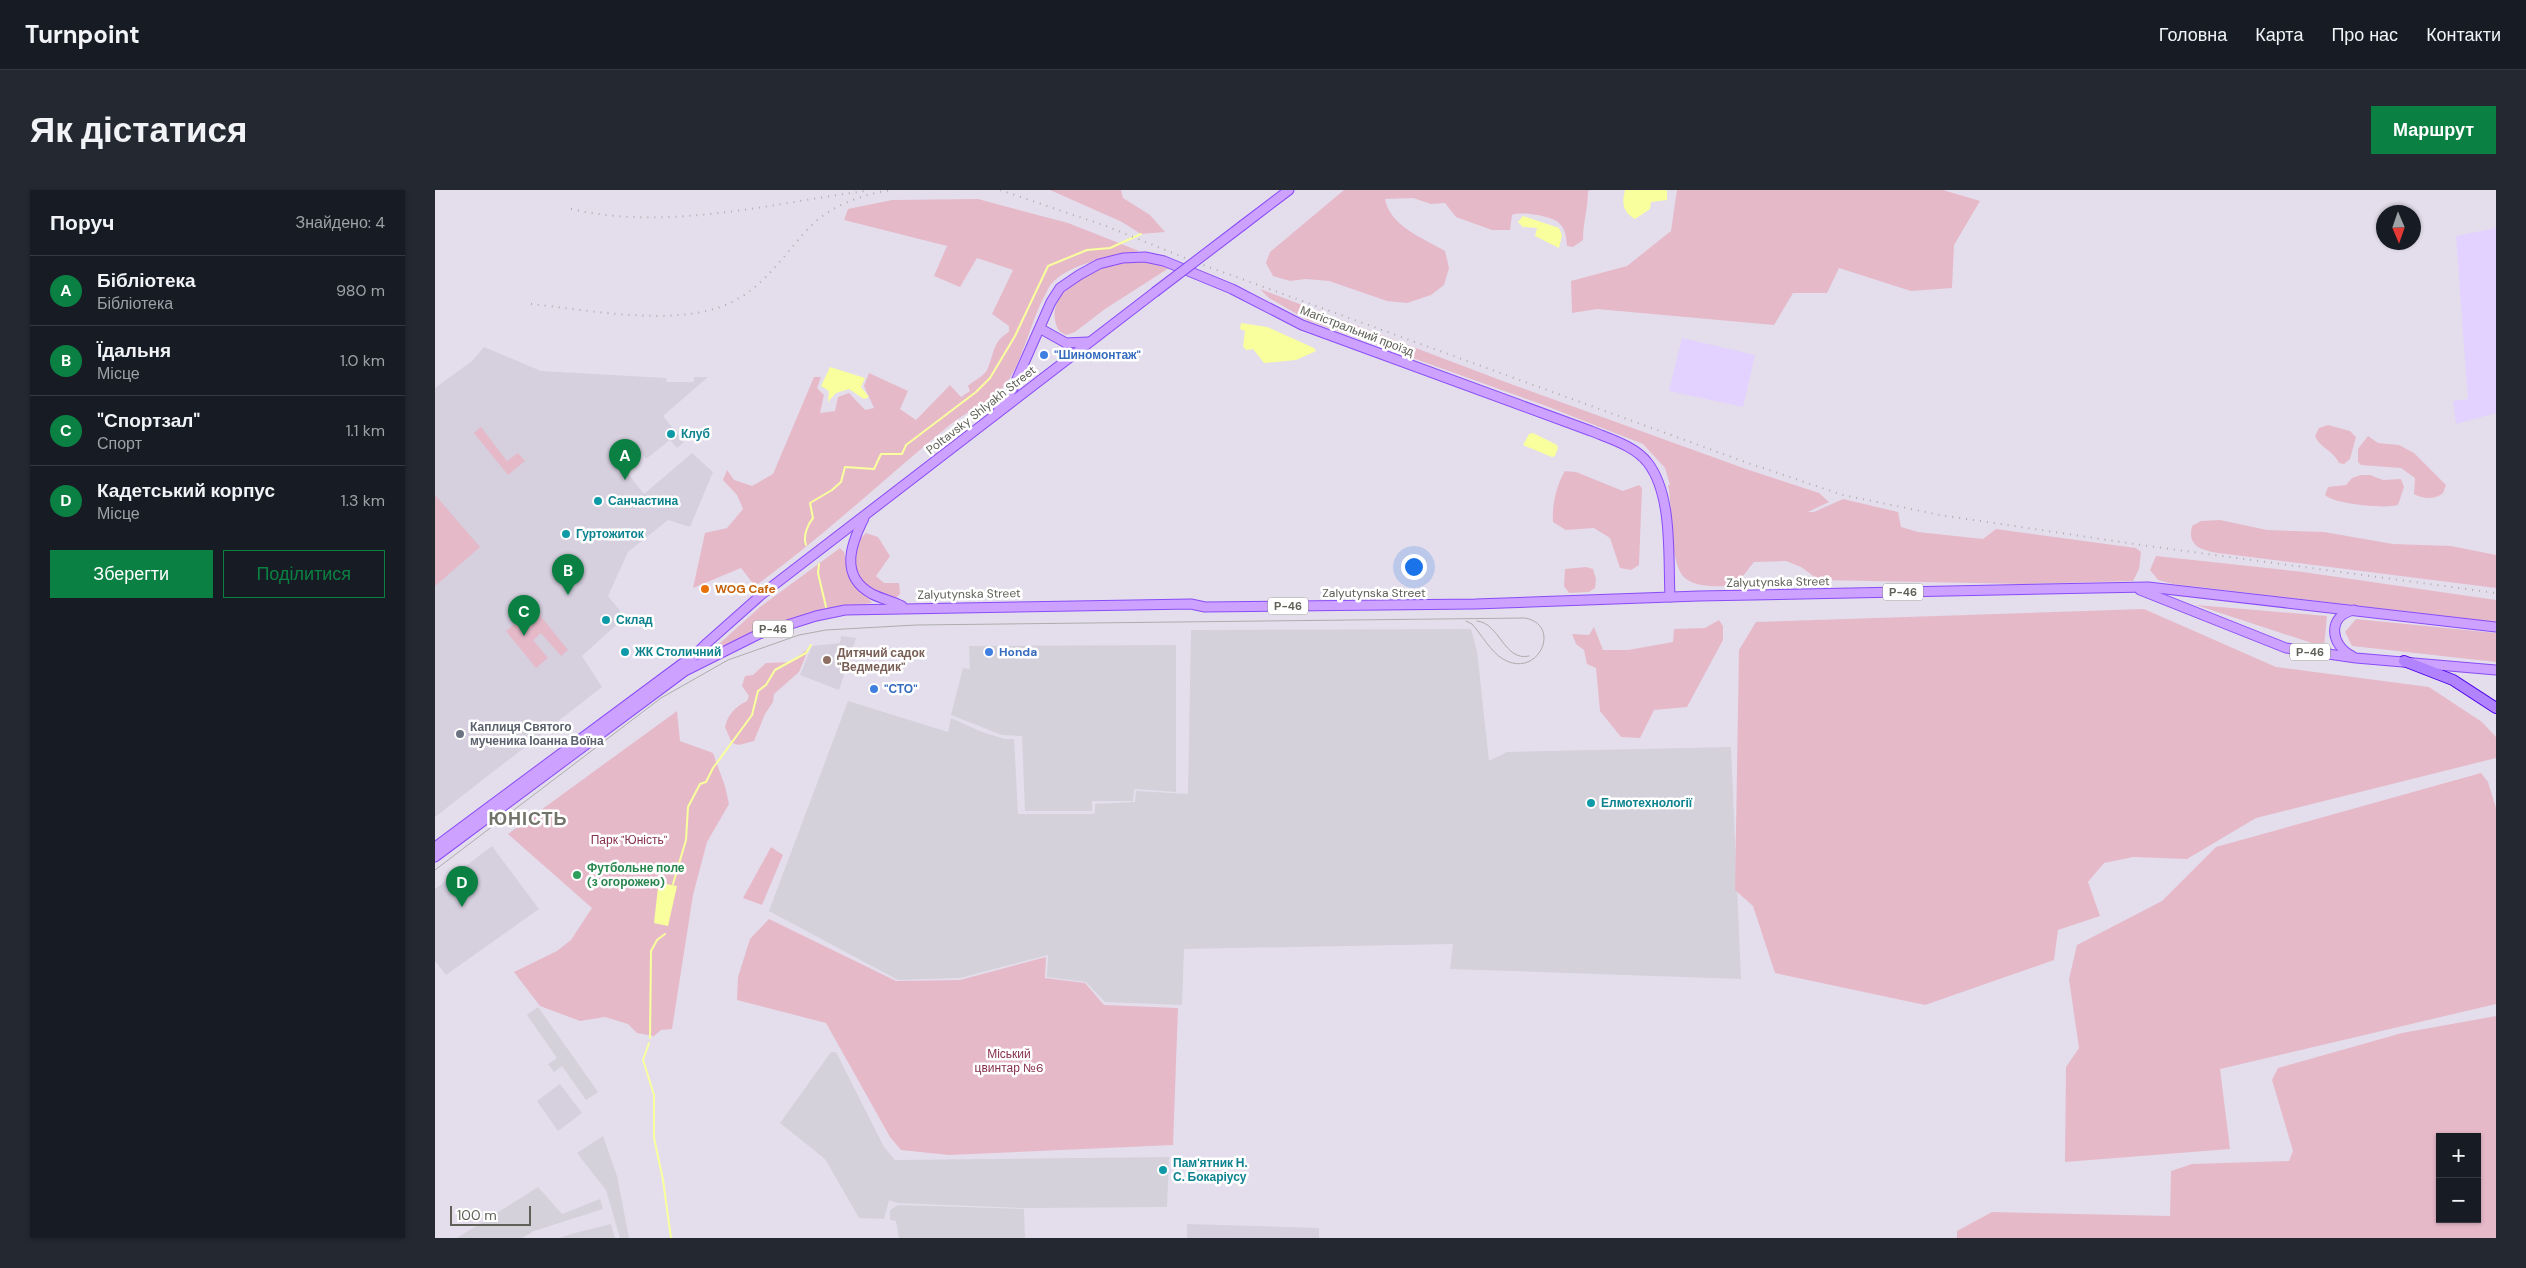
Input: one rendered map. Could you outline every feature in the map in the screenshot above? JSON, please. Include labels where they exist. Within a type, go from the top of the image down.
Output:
[{"type":"highway","points":[[2404,662],[2453,680],[2496,708]]},
{"type":"main road","name":"Poltavsky Shlyakh Street","points":[[665,686],[693,656],[761,595],[1289,190]]},
{"type":"main road","name":"Магістральний проїзд","points":[[997,413],[1013,388],[1041,329],[1051,302],[1060,288],[1099,264],[1123,258],[1145,257],[1163,261],[1233,288],[1302,325],[1627,446],[1647,462],[1661,485],[1665,511],[1670,598]]},
{"type":"main road","points":[[1041,329],[1066,344],[1089,342]]},
{"type":"main road","points":[[865,514],[853,539],[850,558],[857,579],[873,594],[904,608]]},
{"type":"main road","name":"Р-46","points":[[2135,588],[2148,587],[2496,627]]},
{"type":"main road","name":"Zalyutynska Street","points":[[435,857],[690,668],[759,634],[816,616],[869,608],[1191,604],[1205,607],[1377,606],[2135,588]]},
{"type":"main road","name":"Р-46","points":[[2135,588],[2163,597],[2277,645],[2296,650],[2356,658],[2496,670]]},
{"type":"main road","points":[[869,608],[875,601],[873,594]]},
{"type":"main road","points":[[2356,658],[2344,652],[2338,645],[2334,629],[2338,618],[2344,613],[2359,610]]},
{"type":"main road","name":"Poltavsky Shlyakh Street","points":[[435,847],[693,656]]},
{"type":"shaded area","points":[[1625,190],[1667,190],[1667,200],[1651,202],[1650,209],[1635,219],[1625,210],[1623,199]]},
{"type":"shaded area","points":[[1523,216],[1559,228],[1562,235],[1559,248],[1535,236],[1537,228],[1523,227],[1518,222]]},
{"type":"shaded area","points":[[2496,228],[2496,413],[2456,424],[2453,401],[2468,399],[2456,236]]},
{"type":"shaded area","points":[[1241,323],[1267,327],[1314,348],[1316,351],[1296,360],[1264,363],[1253,349],[1246,350],[1243,346],[1245,331],[1240,329]]},
{"type":"shaded area","points":[[1682,338],[1755,355],[1743,407],[1669,391]]},
{"type":"shaded area","points":[[484,347],[541,371],[666,378],[667,382],[694,382],[694,377],[708,377],[663,416],[684,442],[677,448],[670,440],[646,459],[642,454],[625,470],[644,494],[692,453],[713,472],[690,527],[668,520],[628,552],[608,596],[625,617],[582,656],[602,687],[435,817],[435,388],[472,361]]},
{"type":"shaded area","points":[[830,367],[865,378],[861,387],[869,397],[864,399],[849,389],[836,393],[828,402],[829,391],[821,386]]},
{"type":"shaded area","points":[[1533,433],[1557,445],[1558,448],[1555,456],[1552,457],[1523,445],[1529,434]]},
{"type":"shaded area","points":[[1471,629],[1477,651],[1489,761],[1507,752],[1731,747],[1741,979],[1450,969],[1453,944],[1184,949],[1182,1005],[1105,1002],[1086,982],[1047,977],[1048,955],[960,978],[898,980],[769,911],[848,701],[948,732],[951,718],[982,732],[1005,739],[1014,739],[1018,814],[1092,814],[1095,813],[1095,804],[1135,802],[1136,791],[1188,794],[1191,630]]},
{"type":"shaded area","name":"Дитячий садок \"Ведмедик\"","points":[[841,636],[856,638],[839,690],[800,675],[812,646],[840,643]]},
{"type":"shaded area","points":[[1176,645],[1176,792],[1134,789],[1133,801],[1092,801],[1092,811],[1025,811],[1022,736],[1002,735],[951,715],[963,668],[970,669],[969,646]]},
{"type":"shaded area","points":[[492,846],[539,909],[446,975],[435,961],[435,889]]},
{"type":"shaded area","points":[[661,883],[677,886],[668,926],[654,923],[658,887]]},
{"type":"shaded area","points":[[538,1007],[598,1092],[586,1100],[562,1066],[554,1072],[548,1064],[557,1058],[527,1015]]},
{"type":"shaded area","points":[[831,1052],[836,1052],[884,1147],[895,1160],[1169,1157],[1167,1207],[1022,1208],[897,1203],[889,1200],[884,1219],[859,1218],[825,1159],[780,1123]]},
{"type":"shaded area","points":[[560,1084],[582,1113],[558,1131],[537,1101]]},
{"type":"shaded area","points":[[603,1136],[617,1176],[629,1238],[620,1238],[606,1190],[577,1153]]},
{"type":"shaded area","points":[[538,1187],[562,1214],[600,1199],[603,1209],[534,1231],[522,1238],[457,1238]]},
{"type":"shaded area","points":[[898,1205],[1024,1209],[1025,1238],[899,1238],[896,1221],[890,1220],[890,1210]]},
{"type":"shaded area","points":[[611,1224],[615,1238],[560,1238],[571,1234]]},
{"type":"shaded area","points":[[1187,1224],[1319,1228],[1319,1238],[1187,1238]]},
{"type":"green space","points":[[1050,190],[1121,190],[1123,198],[1150,215],[1165,232],[1141,234],[1122,222]]},
{"type":"green space","points":[[1344,190],[1592,190],[1588,191],[1583,240],[1573,247],[1567,246],[1561,225],[1555,220],[1543,216],[1529,214],[1512,215],[1510,230],[1492,230],[1456,217],[1445,203],[1431,204],[1413,198],[1385,199],[1393,217],[1400,224],[1445,251],[1449,268],[1444,285],[1431,295],[1407,303],[1387,301],[1329,281],[1306,279],[1290,281],[1273,276],[1266,263],[1270,252]]},
{"type":"green space","points":[[1677,190],[1943,190],[1980,201],[1954,245],[1952,288],[1911,291],[1839,268],[1827,293],[1793,293],[1774,325],[1597,309],[1572,313],[1571,281],[1627,266],[1671,231]]},
{"type":"green space","points":[[978,199],[1068,223],[1139,251],[1083,265],[1063,274],[1054,281],[1039,308],[1020,358],[1001,390],[989,400],[951,424],[781,567],[755,586],[741,568],[693,588],[705,533],[727,528],[743,509],[737,495],[723,480],[727,470],[734,480],[752,486],[773,474],[814,377],[821,377],[817,388],[824,395],[820,413],[835,411],[838,397],[849,393],[865,410],[874,408],[864,386],[869,373],[908,391],[900,409],[916,420],[950,385],[961,397],[970,391],[968,386],[986,372],[996,344],[1009,332],[1009,326],[992,314],[1013,270],[977,258],[960,287],[934,276],[947,246],[844,220],[848,209],[892,200]]},
{"type":"green space","points":[[1149,262],[1169,268],[1105,309],[1075,332],[1066,335],[1059,331],[1055,318],[1056,306],[1061,295],[1070,286],[1093,272],[1106,267],[1126,263]]},
{"type":"green space","points":[[1260,289],[1508,383],[1746,469],[1819,493],[1829,502],[1808,512],[1814,512],[1843,499],[1898,512],[1901,527],[1918,532],[1983,539],[1996,529],[2136,548],[2141,552],[2139,569],[2133,581],[2025,584],[1819,580],[1801,567],[1786,561],[1754,562],[1735,586],[1697,584],[1686,579],[1680,572],[1676,562],[1668,485],[1670,485],[1665,468],[1643,444],[1546,406],[1307,320],[1269,298]]},
{"type":"green space","points":[[2328,425],[2350,431],[2356,437],[2350,459],[2344,464],[2339,463],[2315,436],[2319,428]]},
{"type":"green space","points":[[481,427],[507,461],[518,453],[525,461],[508,475],[474,433]]},
{"type":"green space","points":[[2368,436],[2378,443],[2399,445],[2414,453],[2446,485],[2443,493],[2433,498],[2418,496],[2414,494],[2415,478],[2401,468],[2361,465],[2358,462],[2358,449]]},
{"type":"green space","points":[[1565,471],[1576,472],[1623,491],[1639,485],[1642,488],[1639,565],[1631,570],[1620,568],[1610,538],[1594,528],[1566,530],[1553,522],[1555,496]]},
{"type":"green space","points":[[2370,475],[2383,480],[2401,479],[2404,487],[2398,505],[2360,505],[2338,501],[2325,495],[2328,487],[2346,485],[2352,478]]},
{"type":"green space","points":[[435,495],[480,547],[435,586]]},
{"type":"green space","points":[[2220,520],[2267,530],[2324,532],[2393,544],[2451,546],[2496,555],[2496,588],[2218,553],[2201,548],[2194,543],[2191,533],[2192,526],[2201,521]]},
{"type":"green space","points":[[866,533],[878,537],[890,556],[876,576],[884,583],[899,583],[900,594],[895,599],[866,586],[857,574],[855,555],[857,542]]},
{"type":"green space","points":[[840,548],[844,552],[848,568],[872,603],[820,610],[774,624],[710,652],[760,607]]},
{"type":"green space","points":[[2156,556],[2303,572],[2496,600],[2496,622],[2173,584],[2158,580],[2150,570]]},
{"type":"green space","points":[[1586,567],[1593,569],[1596,579],[1595,588],[1589,592],[1569,593],[1564,586],[1565,569]]},
{"type":"green space","points":[[2196,605],[2327,616],[2324,647]]},
{"type":"green space","points":[[534,608],[568,650],[561,656],[541,633],[533,640],[548,658],[536,668],[506,631],[517,622],[523,630],[533,623],[527,614]]},
{"type":"green space","points":[[2144,609],[2276,667],[2429,687],[2482,722],[2496,737],[2496,758],[2256,818],[2187,859],[2133,857],[2104,863],[2088,882],[2100,916],[2058,930],[2054,960],[1925,1005],[1775,973],[1753,906],[1735,890],[1739,650],[1756,622]]},
{"type":"green space","points":[[2356,619],[2496,633],[2496,662],[2352,646],[2345,632]]},
{"type":"green space","points":[[1719,620],[1723,626],[1723,640],[1687,707],[1654,710],[1640,738],[1621,737],[1600,711],[1596,668],[1587,664],[1584,650],[1576,644],[1572,634],[1589,635],[1594,627],[1603,650],[1628,650],[1673,642],[1674,629],[1705,628]]},
{"type":"green space","points":[[809,648],[799,672],[774,694],[773,702],[765,714],[754,741],[739,745],[732,743],[725,727],[733,711],[747,701],[749,696],[742,686],[745,676],[753,675],[766,663],[791,662]]},
{"type":"green space","name":"Парк \"Юність\"","points":[[677,711],[680,741],[713,753],[725,786],[729,804],[707,842],[693,895],[672,1029],[661,1030],[654,1036],[637,1033],[628,1024],[605,1017],[580,1021],[540,1006],[514,972],[557,951],[571,940],[592,908],[508,834]]},
{"type":"green space","points":[[2481,773],[2488,782],[2496,808],[2496,1004],[2220,1069],[2230,1149],[2065,1162],[2066,1067],[2079,1048],[2069,979],[2077,945],[2162,901],[2216,847]]},
{"type":"green space","points":[[771,847],[783,855],[762,905],[743,898]]},
{"type":"green space","name":"Міський цвинтар №6","points":[[769,919],[896,981],[960,980],[1046,957],[1045,978],[1085,983],[1104,1005],[1178,1008],[1173,1145],[949,1155],[901,1150],[890,1137],[826,1023],[737,1000],[738,977],[750,939]]},
{"type":"green space","points":[[2496,1016],[2496,1238],[1957,1238],[1957,1231],[1992,1212],[2170,1216],[2171,1171],[2192,1164],[2289,1161],[2293,1151],[2272,1080],[2278,1068],[2402,1033]]},
{"type":"waterway","points":[[806,545],[806,531],[813,518],[810,503],[832,490],[841,482],[845,467],[874,469],[881,454],[902,454],[906,445],[976,392],[990,378],[1015,336],[1048,266],[1087,250],[1110,248],[1141,234]]},
{"type":"waterway","points":[[819,564],[818,573],[826,607]]},
{"type":"waterway","points":[[673,884],[686,840],[688,807],[700,784],[706,782],[713,768],[752,715],[758,691],[766,685],[775,670],[806,653],[811,645]]},
{"type":"waterway","points":[[650,1038],[651,951],[657,940],[665,934]]},
{"type":"waterway","points":[[649,1043],[643,1060],[654,1095],[654,1138],[663,1180],[671,1238]]},
{"type":"tram line","points":[[435,870],[661,698],[728,660],[799,635],[826,630],[916,625],[1525,618],[1536,623],[1543,630],[1544,640],[1541,649],[1535,657],[1527,662],[1516,664],[1499,656],[1472,624],[1466,621]]},
{"type":"tram line","points":[[1477,621],[1485,623],[1491,628],[1514,653],[1521,656],[1529,656]]},
{"type":"railway","points":[[531,304],[606,313],[659,316],[684,315],[708,310],[730,303],[753,289],[772,271],[815,222],[835,208],[857,198],[892,190]]},
{"type":"railway","points":[[1000,190],[1106,226],[1195,262],[1748,463],[1843,495],[1940,515],[2148,546],[2496,593]]},
{"type":"railway","points":[[571,209],[608,215],[644,217],[681,216],[755,208],[865,191]]},
{"type":"place","name":"\"Шиномонтаж\"","points":[[1044,355]]},
{"type":"place","name":"Клуб","points":[[671,434]]},
{"type":"place","name":"Бібліотека","points":[[625,480]]},
{"type":"place","name":"Санчастина","points":[[598,501]]},
{"type":"place","name":"Гуртожиток","points":[[566,534]]},
{"type":"place","name":"WOG Cafe","points":[[705,589]]},
{"type":"place","name":"Їдальня","points":[[568,595]]},
{"type":"place","name":"Склад","points":[[606,620]]},
{"type":"place","name":"\"Спортзал\"","points":[[524,636]]},
{"type":"place","name":"ЖК Столичний","points":[[625,652]]},
{"type":"place","name":"Honda","points":[[989,652]]},
{"type":"place","name":"Дитячий садок \"Ведмедик\"","points":[[827,660]]},
{"type":"place","name":"\"СТО\"","points":[[874,689]]},
{"type":"place","name":"Каплиця Святого мученика Іоанна Воїна","points":[[460,734]]},
{"type":"place","name":"Елмотехнології","points":[[1591,803]]},
{"type":"place","name":"Футбольне поле (з огорожею)","points":[[577,875]]},
{"type":"place","name":"Кадетський корпус","points":[[462,907]]},
{"type":"place","name":"Пам'ятник Н. С. Бокаріусу","points":[[1163,1170]]},
{"type":"district","name":"ЮНІСТЬ","points":[[528,819]]}]
